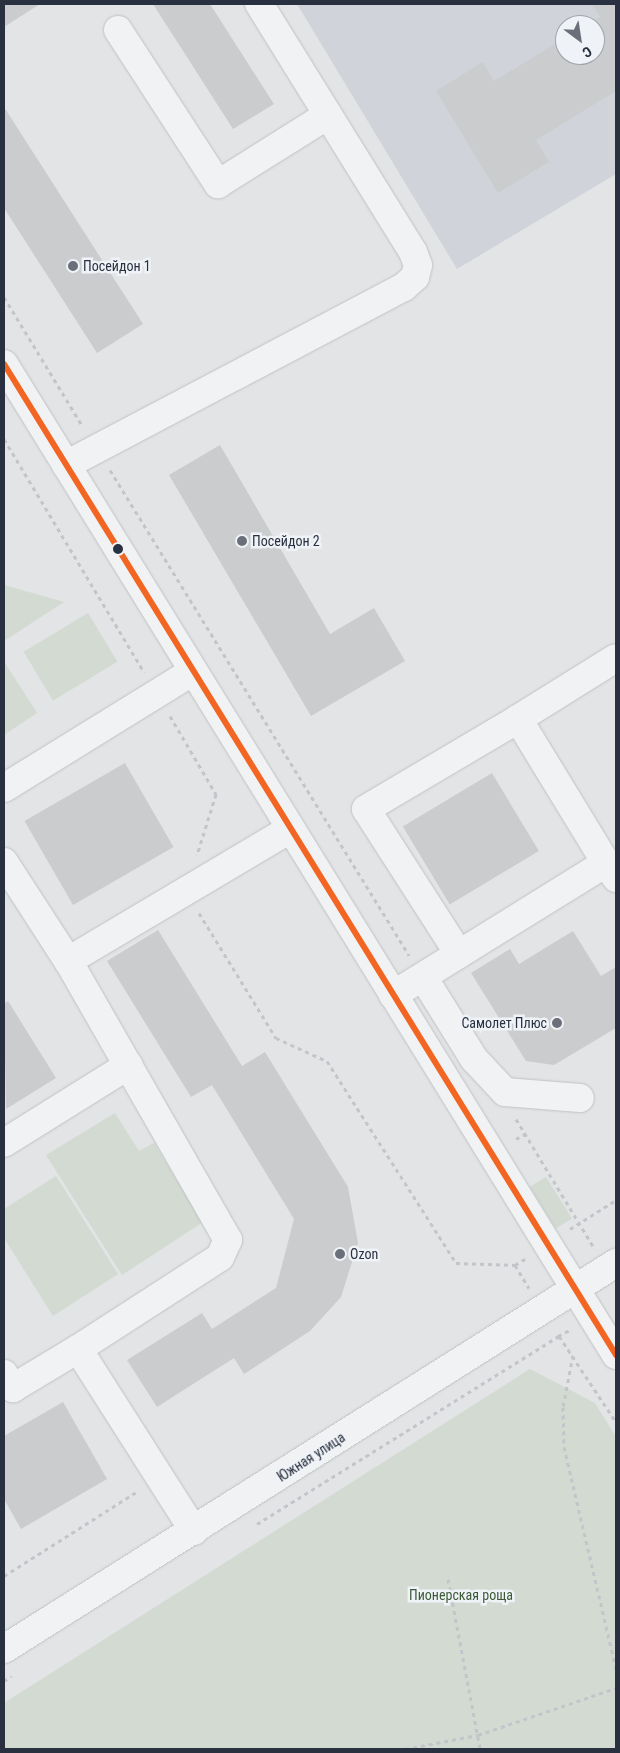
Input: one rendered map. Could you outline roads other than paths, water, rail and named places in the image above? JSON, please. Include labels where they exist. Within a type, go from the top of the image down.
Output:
[{"type":"street","points":[[66,465],[404,287],[415,277],[418,265],[413,252],[259,4]]},
{"type":"street","points":[[118,30],[218,184],[328,115]]},
{"type":"street","points":[[4,364],[289,830],[616,1354]]},
{"type":"street","points":[[460,954],[366,809],[518,719],[616,658]]},
{"type":"street","points":[[4,788],[192,672]]},
{"type":"street","points":[[393,995],[460,954],[611,870],[518,719]]},
{"type":"street","points":[[68,961],[289,830]]},
{"type":"street","points":[[4,862],[68,961],[228,1240],[220,1257],[78,1349],[7,1385]]},
{"type":"street","points":[[422,977],[474,1059],[505,1092],[580,1098]]},
{"type":"street","points":[[4,1143],[129,1065]]},
{"type":"street","name":"Южная улица","points":[[4,1649],[194,1531],[616,1263]]},
{"type":"street","points":[[78,1349],[194,1531]]},
{"type":"place","name":"Посейдон 1","points":[[73,266]]},
{"type":"place","name":"Посейдон 2","points":[[242,541]]},
{"type":"place","name":"Самолет Плюс","points":[[557,1023]]},
{"type":"place","name":"Ozon","points":[[340,1254]]},
{"type":"park label","name":"Пионерская роща","points":[[461,1595]]}]
